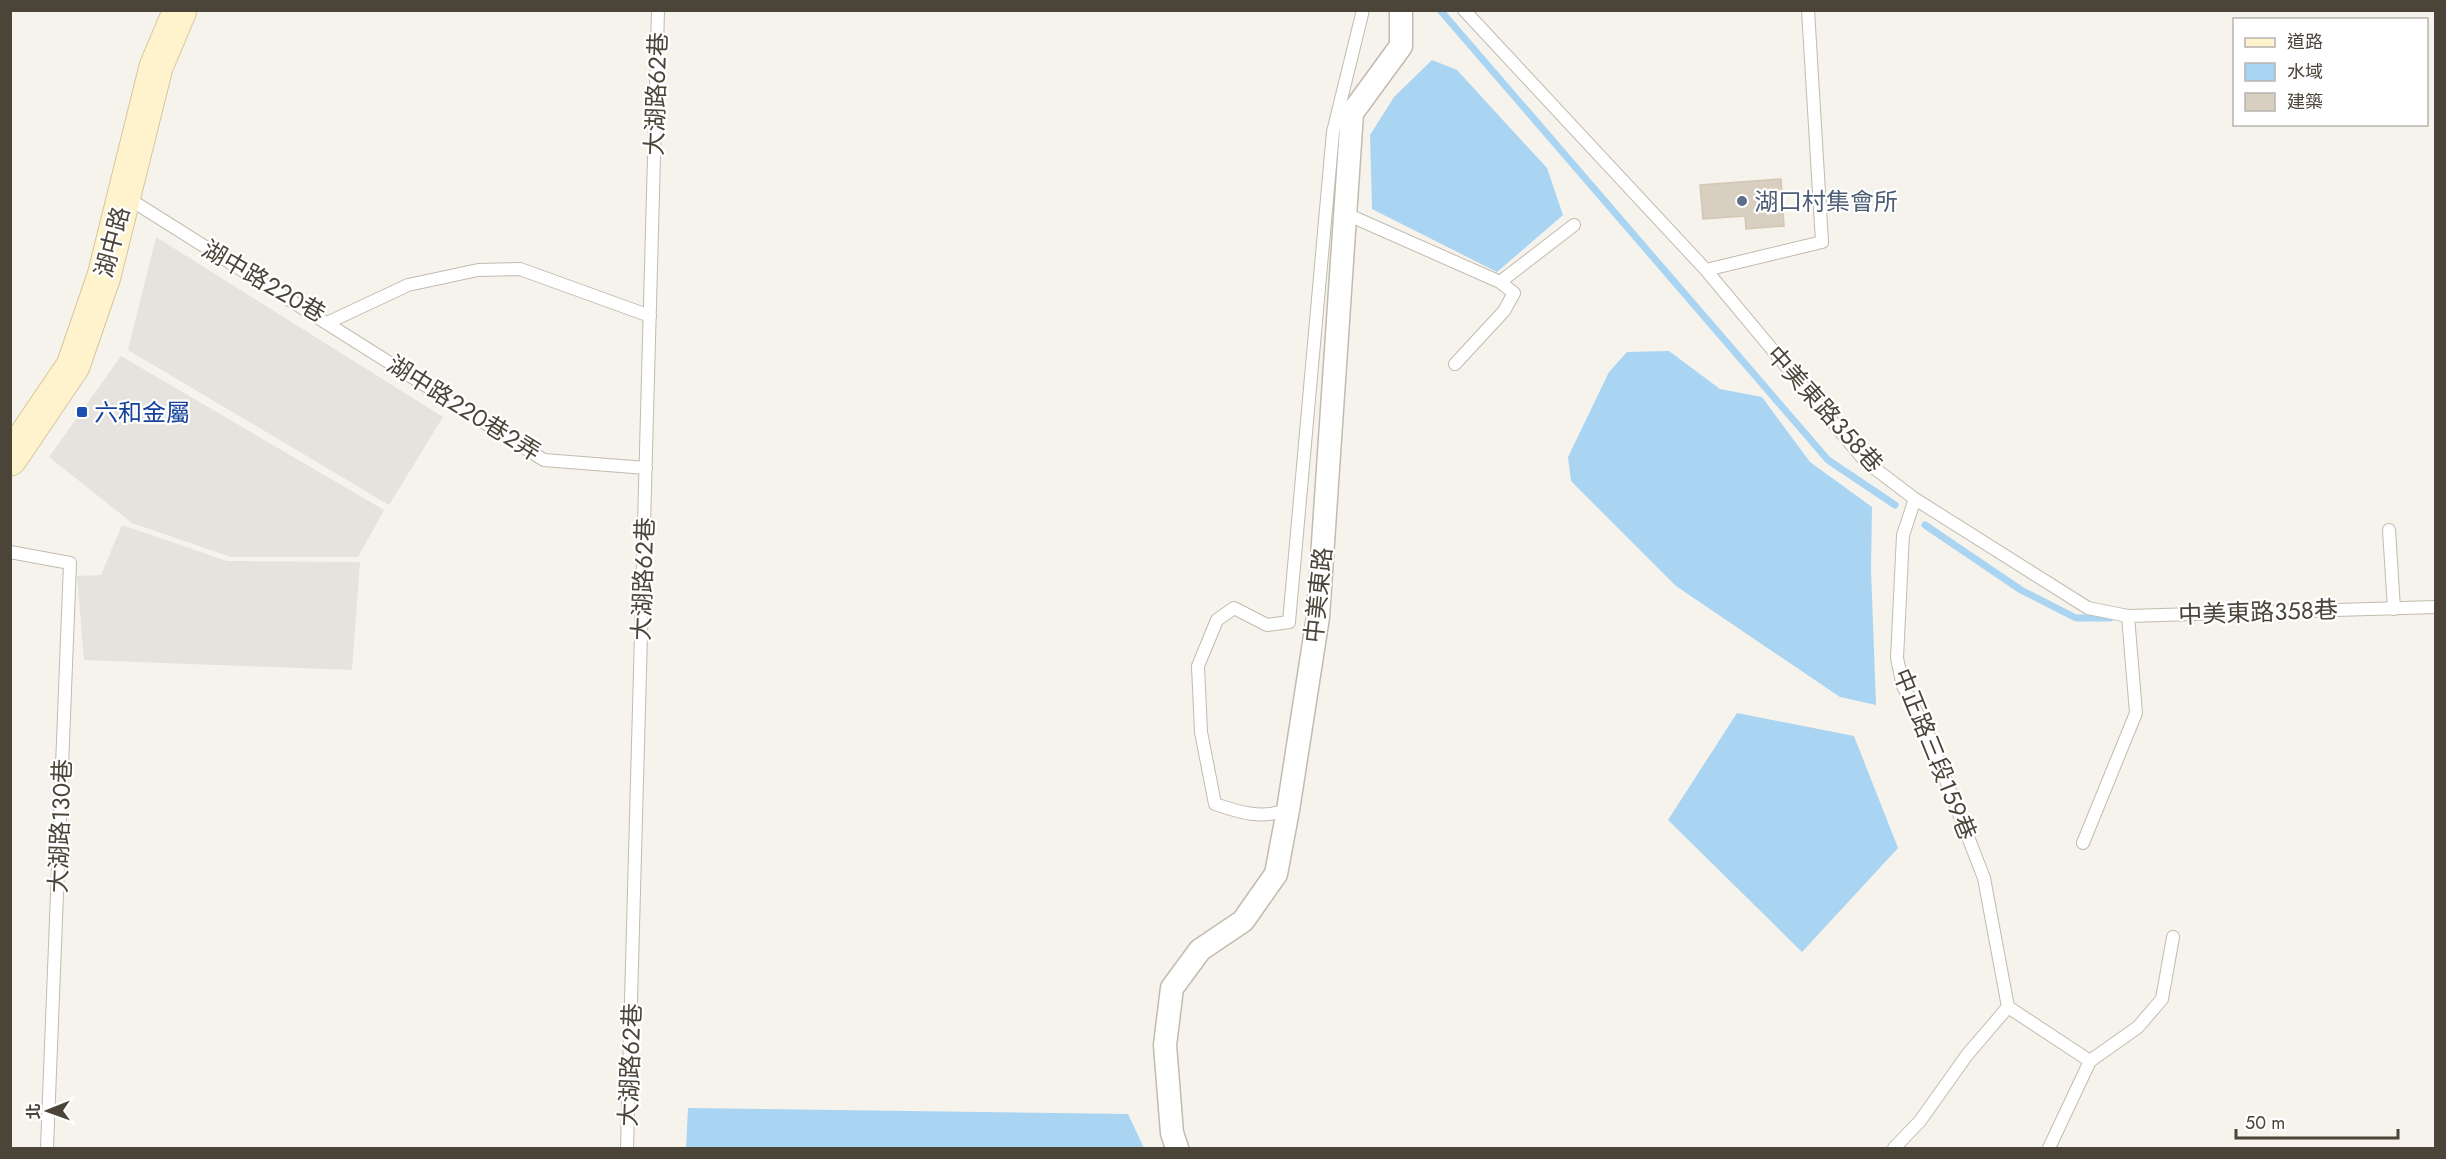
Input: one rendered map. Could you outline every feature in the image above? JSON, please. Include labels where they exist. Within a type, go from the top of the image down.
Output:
[{"type":"street","name":"湖中路","points":[[10,459],[73,366],[104,276],[156,67],[180,10]]},
{"type":"street","name":"中美東路","points":[[1177,1149],[1172,1133],[1165,1045],[1172,988],[1200,950],[1243,921],[1276,874],[1318,617],[1352,113],[1401,46],[1401,10]]},
{"type":"lane","name":"大湖路62巷","points":[[627,1149],[658,10]]},
{"type":"lane","points":[[1288,810],[1270,816],[1245,814],[1215,804],[1201,732],[1198,666],[1217,620],[1234,608],[1268,625],[1289,622],[1333,132],[1363,10]]},
{"type":"lane","name":"中美東路358巷","points":[[1464,10],[1706,270],[1865,461],[1915,499],[2088,608],[2128,616],[2436,608]]},
{"type":"lane","points":[[1706,270],[1822,242],[1808,10]]},
{"type":"lane","name":"湖中路220巷","points":[[124,196],[327,323],[408,285],[488,270],[519,269],[650,316]]},
{"type":"lane","points":[[1344,213],[1500,282],[1514,294],[1504,311],[1455,364]]},
{"type":"lane","points":[[1500,282],[1574,225]]},
{"type":"lane","name":"湖中路220巷2弄","points":[[327,323],[544,460],[646,468]]},
{"type":"lane","name":"中正路三段159巷","points":[[1915,499],[1903,535],[1897,658],[1902,686],[1928,734],[1984,878],[2008,1008]]},
{"type":"lane","points":[[2389,530],[2394,609]]},
{"type":"lane","name":"大湖路130巷","points":[[10,552],[70,563],[47,1149]]},
{"type":"lane","points":[[2083,843],[2136,713],[2128,616]]},
{"type":"lane","points":[[2049,1149],[2090,1061],[2138,1028],[2163,999],[2173,937]]},
{"type":"lane","points":[[1894,1149],[1920,1121],[1967,1055],[2008,1008],[2090,1061]]},
{"type":"shaded area","points":[[156,237],[443,417],[389,505],[128,350]]},
{"type":"shaded area","name":"六和金屬","points":[[121,356],[384,510],[358,557],[231,557],[132,523],[49,457]]},
{"type":"shaded area","points":[[122,525],[227,561],[360,562],[352,670],[84,660],[77,576],[101,575]]},
{"type":"water","points":[[1432,60],[1457,70],[1547,168],[1563,215],[1497,272],[1372,209],[1370,135],[1394,97]]},
{"type":"water","points":[[1669,351],[1720,389],[1762,397],[1810,462],[1872,507],[1871,570],[1876,705],[1840,697],[1676,586],[1571,481],[1568,457],[1609,372],[1627,352]]},
{"type":"water","points":[[1737,713],[1854,736],[1898,848],[1802,952],[1668,820]]},
{"type":"water","points":[[688,1108],[1128,1114],[1144,1148],[686,1148]]},
{"type":"building","name":"湖口村集會所","points":[[1781,179],[1784,226],[1746,229],[1745,216],[1703,219],[1700,185]]},
{"type":"waterway","points":[[1440,10],[1828,460],[1895,505]]},
{"type":"waterway","points":[[1925,525],[2021,590],[2076,618],[2110,618]]},
{"type":"place","name":"湖口村集會所","points":[[1742,201]]},
{"type":"place","name":"六和金屬","points":[[82,412]]}]
